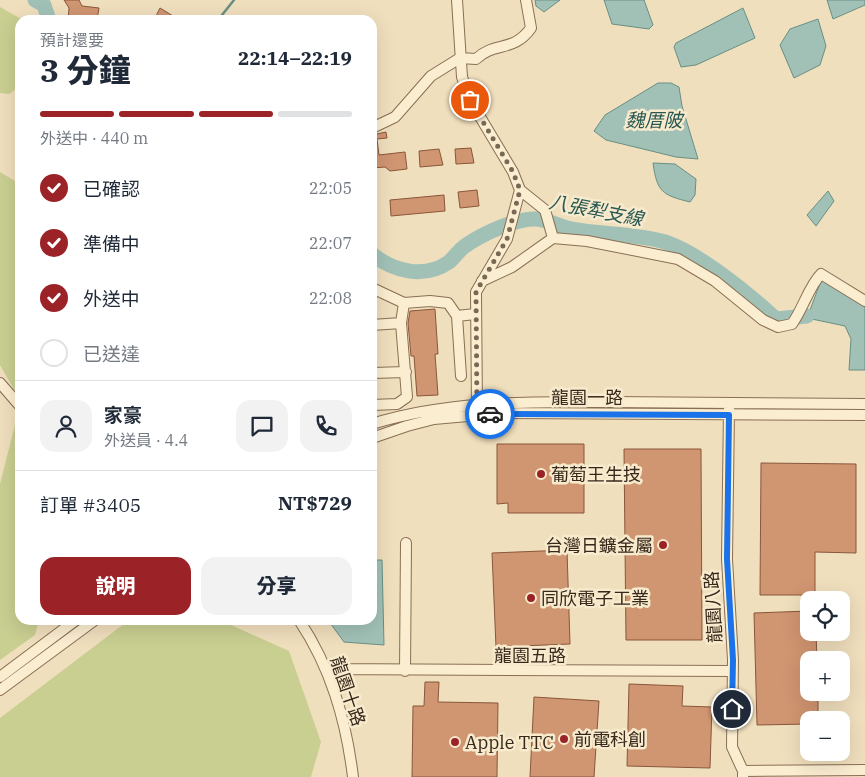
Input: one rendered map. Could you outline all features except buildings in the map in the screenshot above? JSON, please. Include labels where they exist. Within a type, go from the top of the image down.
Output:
[{"type":"street","points":[[457,0],[462,77],[470,100],[513,172],[520,190],[545,210],[553,238]]},
{"type":"street","points":[[377,126],[395,118],[432,76],[460,58],[476,59],[484,51],[514,45],[525,37],[531,28],[526,0]]},
{"type":"street","points":[[477,409],[476,292],[507,239],[517,208],[520,190]]},
{"type":"street","points":[[482,281],[512,267],[553,238],[587,241],[678,259],[715,281],[763,320],[778,326],[792,324],[803,309],[816,280],[821,274],[865,301]]},
{"type":"street","points":[[377,290],[404,303],[430,301],[448,303],[457,316],[461,376]]},
{"type":"street","points":[[377,405],[398,404],[407,397],[401,323],[404,303]]},
{"type":"street","points":[[457,316],[475,314]]},
{"type":"street","points":[[377,325],[401,323]]},
{"type":"street","points":[[377,373],[406,372]]},
{"type":"street","points":[[0,383],[15,400]]},
{"type":"street","name":"龍園一路","points":[[377,436],[407,426],[477,409],[525,402],[865,404]]},
{"type":"street","name":"龍園八路","points":[[729,402],[727,559],[733,671],[732,747],[743,774]]},
{"type":"street","name":"龍園一路","points":[[377,423],[410,413],[477,409],[729,415],[865,415]]},
{"type":"street","points":[[405,671],[406,543]]},
{"type":"street","points":[[0,677],[69,625]]},
{"type":"street","points":[[0,690],[88,625]]},
{"type":"street","name":"龍園十路","points":[[301,625],[327,669],[342,715],[353,777]]},
{"type":"street","name":"龍園五路","points":[[327,669],[405,671],[733,671]]},
{"type":"street","points":[[743,774],[865,770]]},
{"type":"green space","points":[[0,7],[15,15],[15,90],[9,94],[0,93]]},
{"type":"green space","points":[[0,172],[15,181],[15,391],[0,365]]},
{"type":"green space","points":[[15,425],[15,625],[38,625],[35,635],[0,660],[0,484]]},
{"type":"green space","points":[[122,625],[231,625],[289,651],[321,742],[311,777],[0,777],[0,718]]},
{"type":"water","points":[[535,0],[560,0],[544,12],[536,6]]},
{"type":"water","points":[[604,0],[644,0],[653,25],[649,29],[612,24]]},
{"type":"water","points":[[827,0],[865,0],[865,5],[833,19]]},
{"type":"water","points":[[743,8],[755,38],[696,65],[681,67],[674,47],[676,43]]},
{"type":"water","points":[[818,19],[826,46],[820,65],[794,78],[780,45],[790,29]]},
{"type":"water","name":"魏厝陂","points":[[658,83],[671,83],[679,87],[682,106],[698,159],[676,157],[606,140],[594,131],[605,115]]},
{"type":"water","points":[[653,163],[675,164],[696,179],[695,195],[690,202],[673,197],[662,191]]},
{"type":"water","points":[[828,191],[834,201],[816,226],[807,215]]},
{"type":"water","points":[[822,278],[865,305],[865,370],[849,370],[851,339],[845,326],[807,318]]},
{"type":"water","points":[[377,560],[382,560],[384,645],[344,642],[332,625],[377,625]]},
{"type":"waterway","name":"八張犁支線","points":[[35,0],[44,5],[47,15]]},
{"type":"waterway","points":[[222,15],[234,0]]},
{"type":"waterway","name":"八張犁支線","points":[[377,257],[400,269],[420,272],[430,270],[449,262],[461,249],[489,232],[508,224],[540,219],[571,229],[642,237],[665,242],[693,255],[708,265],[752,298],[776,319],[807,316]]},
{"type":"way so far","points":[[470,100],[513,172],[520,190],[517,208],[507,239],[476,292],[477,414],[490,414]]},
{"type":"place","name":"葡萄王生技","points":[[541,474]]},
{"type":"place","name":"台灣日鑛金屬","points":[[663,545]]},
{"type":"place","name":"同欣電子工業","points":[[531,598]]},
{"type":"place","name":"前電科創","points":[[564,739]]},
{"type":"place","name":"Apple TTC","points":[[455,742]]},
{"type":"route","points":[[490,414],[729,415],[727,559],[733,660],[732,709]]}]
